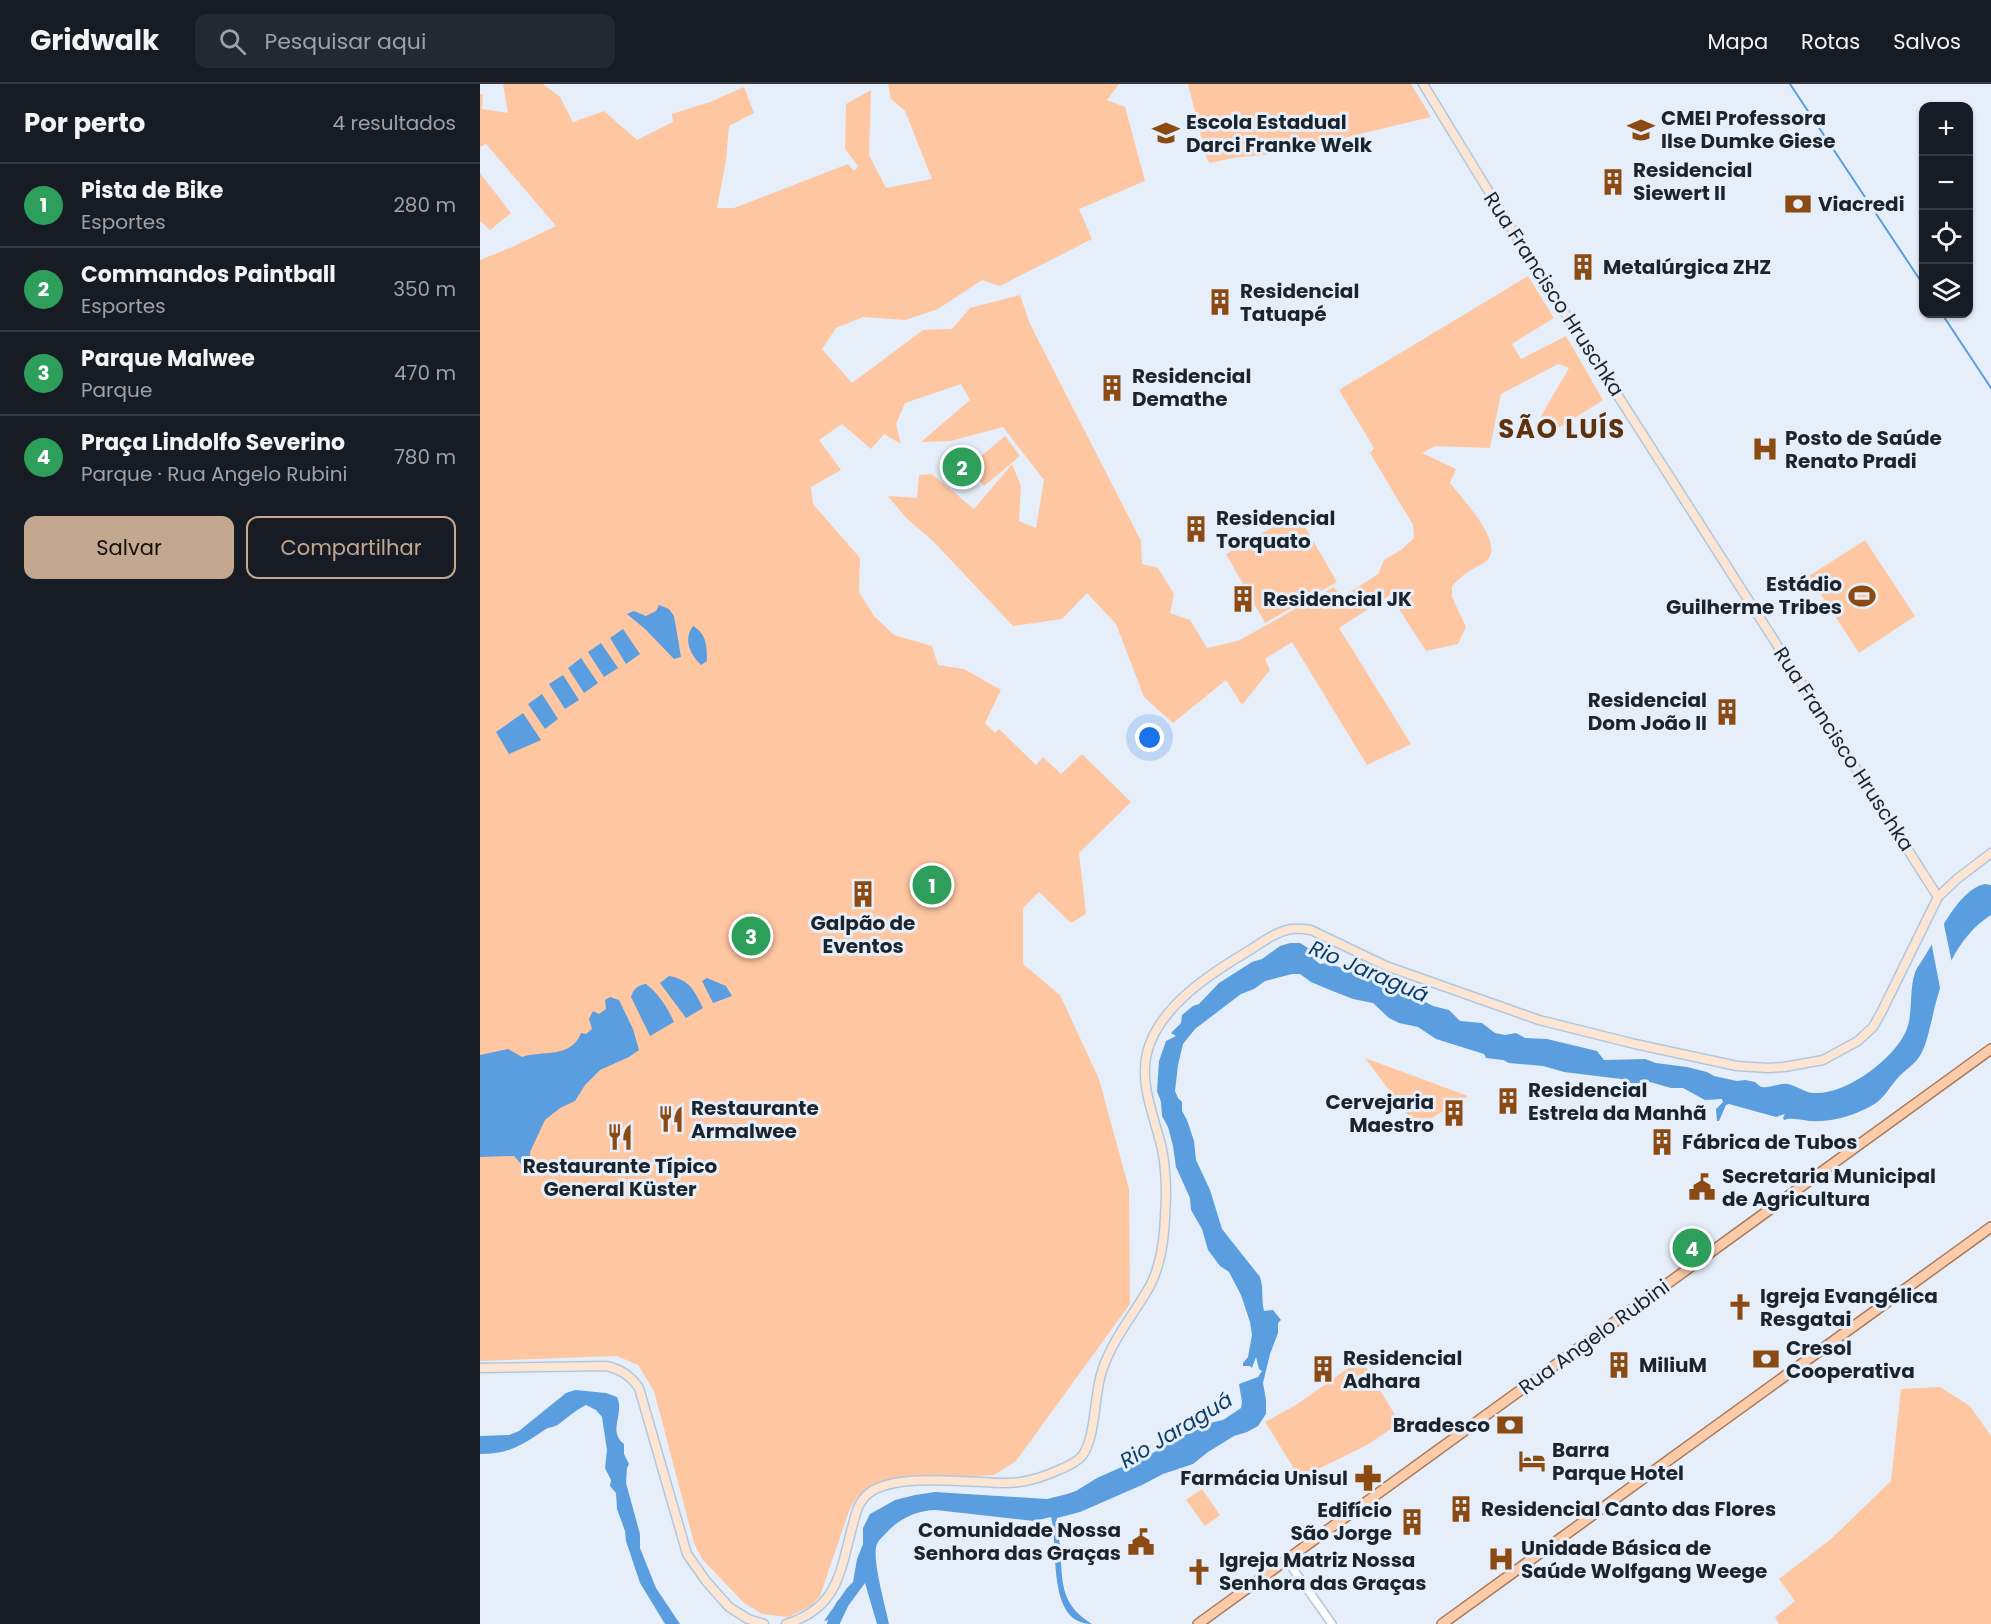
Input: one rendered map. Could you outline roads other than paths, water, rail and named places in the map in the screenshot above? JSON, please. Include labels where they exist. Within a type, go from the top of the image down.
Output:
[{"type":"main road","name":"Rua Francisco Hruschka","points":[[1423,84],[1516,236],[1938,897]]},
{"type":"main road","points":[[786,1624],[805,1618],[829,1597],[842,1567],[857,1510],[867,1494],[892,1485],[922,1480],[1023,1482],[1050,1475],[1076,1461],[1083,1454],[1092,1427],[1101,1372],[1108,1354],[1150,1284],[1159,1264],[1164,1231],[1165,1178],[1162,1152],[1145,1083],[1146,1054],[1151,1039],[1180,1000],[1218,969],[1279,933],[1294,929],[1311,930],[1386,966],[1539,1020],[1737,1066],[1785,1067],[1815,1062],[1833,1055],[1858,1041],[1873,1027],[1938,897],[1991,853]]},
{"type":"main road","name":"Rua Angelo Rubini","points":[[1198,1624],[1991,1049]]},
{"type":"main road","points":[[1442,1624],[1991,1227]]},
{"type":"main road","points":[[480,1368],[606,1366],[628,1374],[639,1388],[687,1554],[706,1581],[729,1607],[748,1619],[765,1624]]},
{"type":"street","points":[[1286,1559],[1332,1624]]},
{"type":"water","points":[[659,605],[669,609],[674,616],[681,657],[674,659],[627,614],[634,611],[646,616],[656,611]]},
{"type":"water","points":[[693,626],[704,637],[706,646],[707,661],[701,665],[689,647],[688,636]]},
{"type":"water","points":[[623,629],[640,654],[626,664],[610,638]]},
{"type":"water","points":[[601,643],[618,668],[604,677],[588,652]]},
{"type":"water","points":[[581,658],[598,683],[584,693],[568,668]]},
{"type":"water","points":[[563,675],[579,700],[565,709],[549,684]]},
{"type":"water","points":[[542,694],[558,719],[545,729],[528,704]]},
{"type":"water","points":[[523,713],[541,740],[509,754],[496,732]]},
{"type":"water","points":[[1985,884],[1991,885],[1991,915],[1968,935],[1951,961],[1919,1058],[1899,1076],[1875,1104],[1834,1120],[1784,1120],[1785,1114],[1776,1117],[1729,1104],[1726,1105],[1717,1121],[1716,1109],[1723,1102],[1722,1099],[1705,1100],[1683,1088],[1671,1088],[1650,1082],[1634,1084],[1621,1079],[1564,1072],[1543,1066],[1486,1058],[1484,1054],[1436,1039],[1418,1027],[1399,1023],[1389,1018],[1373,1003],[1353,999],[1330,990],[1311,982],[1300,974],[1265,981],[1241,994],[1195,1029],[1183,1044],[1175,1091],[1182,1102],[1182,1111],[1194,1141],[1196,1160],[1210,1190],[1222,1229],[1260,1277],[1264,1311],[1273,1310],[1281,1320],[1278,1323],[1278,1333],[1263,1383],[1266,1414],[1258,1426],[1234,1436],[1193,1464],[1163,1474],[1080,1512],[1057,1518],[1064,1590],[1073,1608],[1092,1624],[1077,1621],[1067,1612],[1061,1598],[1057,1582],[1051,1517],[1034,1521],[936,1510],[923,1511],[904,1518],[877,1544],[877,1571],[889,1624],[877,1624],[865,1583],[840,1617],[824,1621],[853,1582],[857,1559],[863,1544],[863,1528],[870,1514],[895,1500],[935,1492],[1047,1499],[1067,1494],[1151,1454],[1205,1424],[1223,1420],[1241,1408],[1239,1384],[1258,1377],[1262,1371],[1259,1369],[1256,1357],[1252,1368],[1243,1366],[1248,1357],[1252,1335],[1250,1322],[1241,1295],[1229,1272],[1220,1266],[1208,1250],[1202,1229],[1191,1210],[1190,1198],[1176,1167],[1173,1146],[1168,1127],[1162,1116],[1157,1091],[1159,1061],[1166,1041],[1176,1036],[1171,1033],[1181,1023],[1182,1015],[1199,1004],[1219,983],[1252,962],[1262,959],[1280,946],[1300,943],[1316,956],[1315,960],[1320,964],[1327,963],[1342,968],[1410,994],[1433,1006],[1449,1010],[1460,1021],[1482,1023],[1495,1033],[1505,1035],[1516,1033],[1525,1038],[1547,1039],[1597,1051],[1604,1060],[1645,1059],[1656,1063],[1687,1067],[1737,1081],[1755,1082],[1761,1087],[1788,1084],[1811,1093],[1827,1092],[1854,1082],[1868,1073],[1900,1042],[1910,1016],[1914,975],[1917,968],[1955,907],[1974,888]]},
{"type":"water","points":[[669,976],[687,983],[703,1008],[686,1018],[660,983]]},
{"type":"water","points":[[707,978],[726,986],[732,996],[713,1003],[702,981]]},
{"type":"water","points":[[646,984],[662,1001],[674,1022],[650,1036],[631,997],[636,988]]},
{"type":"water","points":[[610,997],[619,1000],[633,1029],[639,1050],[600,1070],[585,1085],[575,1101],[560,1108],[545,1120],[530,1152],[530,1163],[522,1165],[514,1156],[480,1157],[480,1055],[508,1049],[522,1057],[555,1052],[570,1047],[581,1033],[586,1034],[592,1029],[589,1019],[593,1011],[599,1014],[606,1009],[605,1000]]},
{"type":"water","points":[[575,1390],[606,1393],[617,1397],[619,1410],[616,1428],[619,1439],[624,1444],[624,1454],[629,1464],[626,1483],[640,1534],[640,1548],[656,1588],[680,1624],[665,1624],[640,1583],[617,1509],[616,1493],[610,1486],[611,1480],[605,1468],[607,1450],[602,1417],[596,1410],[586,1405],[557,1425],[515,1447],[490,1454],[480,1454],[480,1436],[509,1435],[519,1431],[566,1393]]},
{"type":"waterway","points":[[1790,84],[1919,278]]},
{"type":"waterway","points":[[1945,318],[1991,388]]},
{"type":"waterway","name":"Rio Jaraguá","points":[[833,1624],[842,1605]]},
{"type":"place","name":"CMEI Professora Ilse Dumke Giese","points":[[1641,130]]},
{"type":"place","name":"Escola Estadual Darci Franke Welk","points":[[1166,133]]},
{"type":"place","name":"Residencial Siewert II","points":[[1613,182]]},
{"type":"place","name":"Viacredi","points":[[1798,204]]},
{"type":"place","name":"Metalúrgica ZHZ","points":[[1583,267]]},
{"type":"place","name":"Residencial Tatuapé","points":[[1220,302]]},
{"type":"place","name":"Residencial Demathe","points":[[1112,388]]},
{"type":"place","name":"Posto de Saúde Renato Pradi","points":[[1765,449]]},
{"type":"place","name":"Commandos Paintball","points":[[962,467]]},
{"type":"place","name":"Residencial Torquato","points":[[1196,529]]},
{"type":"place","name":"Estádio Guilherme Tribes","points":[[1862,596]]},
{"type":"place","name":"Residencial JK","points":[[1243,599]]},
{"type":"place","name":"Residencial Dom João II","points":[[1727,712]]},
{"type":"place","name":"Pista de Bike","points":[[932,885]]},
{"type":"place","name":"Galpão de Eventos","points":[[863,894]]},
{"type":"place","name":"Parque Malwee","points":[[751,936]]},
{"type":"place","name":"Residencial Estrela da Manhã","points":[[1508,1101]]},
{"type":"place","name":"Cervejaria Maestro","points":[[1454,1113]]},
{"type":"place","name":"Restaurante Armalwee","points":[[671,1119]]},
{"type":"place","name":"Restaurante Típico General Küster","points":[[620,1137]]},
{"type":"place","name":"Fábrica de Tubos","points":[[1662,1142]]},
{"type":"place","name":"Secretaria Municipal de Agricultura","points":[[1702,1187]]},
{"type":"place","name":"Praça Lindolfo Severino","points":[[1692,1248]]},
{"type":"place","name":"Igreja Evangélica Resgatai","points":[[1740,1307]]},
{"type":"place","name":"Cresol Cooperativa","points":[[1766,1359]]},
{"type":"place","name":"MiliuM","points":[[1619,1365]]},
{"type":"place","name":"Residencial Adhara","points":[[1323,1369]]},
{"type":"place","name":"Bradesco","points":[[1510,1425]]},
{"type":"place","name":"Barra Parque Hotel","points":[[1532,1461]]},
{"type":"place","name":"Farmácia Unisul","points":[[1368,1478]]},
{"type":"place","name":"Residencial Canto das Flores","points":[[1461,1509]]},
{"type":"place","name":"Edifício São Jorge","points":[[1412,1522]]},
{"type":"place","name":"Comunidade Nossa Senhora das Graças","points":[[1141,1542]]},
{"type":"place","name":"Unidade Básica de Saúde Wolfgang Weege","points":[[1501,1559]]},
{"type":"place","name":"Igreja Matriz Nossa Senhora das Graças","points":[[1199,1572]]},
{"type":"district","name":"SÃO LUÍS","points":[[1562,429]]}]
